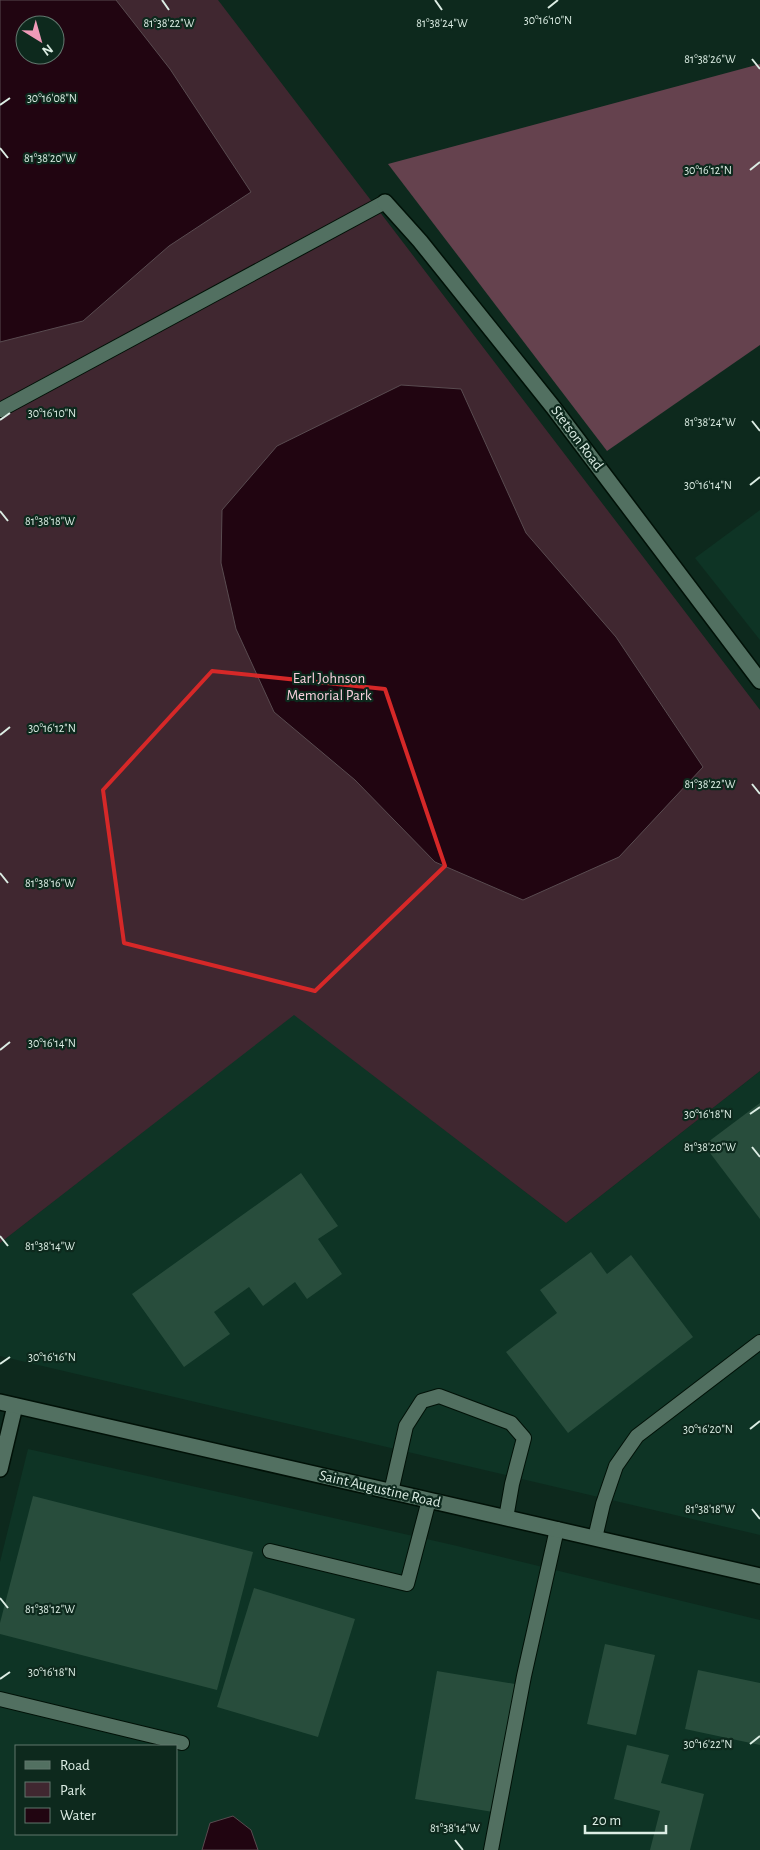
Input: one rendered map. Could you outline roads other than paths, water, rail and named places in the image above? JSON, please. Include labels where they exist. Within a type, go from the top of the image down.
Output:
[{"type":"main road","name":"Stetson Road","points":[[385,202],[420,241],[553,407],[760,681]]},
{"type":"main road","name":"Saint Augustine Road","points":[[0,1402],[760,1576]]},
{"type":"main road","points":[[0,1469],[15,1406]]},
{"type":"lane","points":[[0,410],[385,202]]},
{"type":"lane","points":[[595,1538],[603,1504],[616,1466],[637,1436],[760,1342]]},
{"type":"lane","points":[[391,1492],[406,1426],[422,1401],[439,1396],[511,1423],[524,1438],[512,1484],[506,1518]]},
{"type":"lane","points":[[270,1551],[407,1584],[428,1500]]},
{"type":"lane","points":[[491,1850],[524,1676],[557,1529]]},
{"type":"lane","points":[[0,1699],[182,1743]]},
{"type":"water","points":[[0,0],[116,0],[170,69],[251,192],[169,246],[83,321],[0,342]]},
{"type":"water","points":[[401,385],[461,389],[526,533],[616,637],[703,767],[619,857],[523,900],[435,862],[355,780],[274,712],[236,629],[221,563],[222,510],[277,446]]},
{"type":"water","points":[[233,1816],[251,1830],[258,1850],[202,1850],[210,1823]]},
{"type":"park label","name":"Earl Johnson Memorial Park","points":[[329,686]]}]
